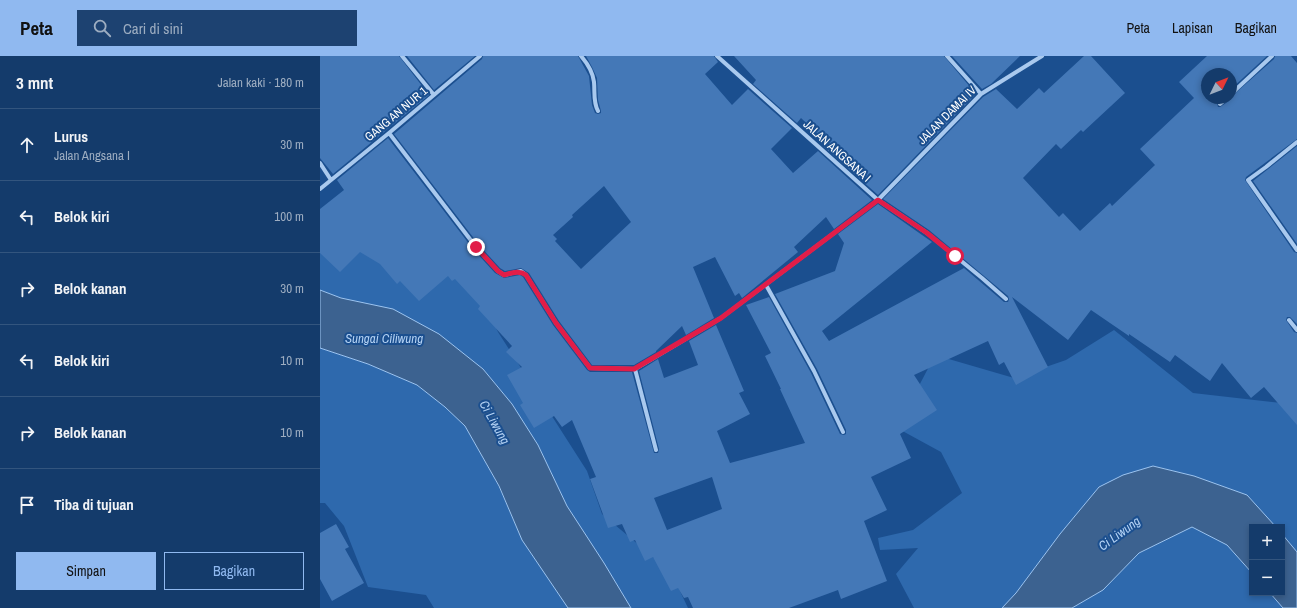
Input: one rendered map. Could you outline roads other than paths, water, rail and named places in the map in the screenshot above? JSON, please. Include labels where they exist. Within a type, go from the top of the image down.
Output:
[{"type":"street","points":[[402,56],[434,95]]},
{"type":"street","name":"GANG AN NUR 1","points":[[320,189],[390,133],[480,56]]},
{"type":"street","points":[[581,56],[586,62],[594,81],[594,105],[598,111]]},
{"type":"street","name":"JALAN ANGSANA I","points":[[717,56],[878,200],[927,233],[1006,299]]},
{"type":"street","points":[[947,56],[981,94]]},
{"type":"street","name":"JALAN DAMAI IV","points":[[634,369],[721,318],[878,200],[981,94],[1042,56]]},
{"type":"street","points":[[1237,88],[1272,56]]},
{"type":"street","points":[[390,133],[476,247],[498,271],[504,275],[521,271],[526,275],[556,323],[590,368],[634,369],[656,450]]},
{"type":"street","points":[[1297,142],[1248,180],[1297,250]]},
{"type":"street","points":[[320,164],[331,180]]},
{"type":"street","points":[[766,285],[814,371],[843,432]]},
{"type":"street","points":[[1289,320],[1297,330]]},
{"type":"water","name":"Sungai Ciliwung","points":[[320,290],[341,298],[393,309],[439,334],[483,369],[512,404],[538,445],[567,506],[631,608],[568,608],[522,540],[499,486],[465,426],[445,407],[417,385],[368,364],[320,348]]},
{"type":"water","name":"Ci Liwung","points":[[1153,466],[1194,476],[1247,495],[1273,524],[1249,524],[1249,570],[1227,545],[1192,527],[1139,553],[1103,590],[1072,608],[1002,608],[1016,593],[1060,534],[1099,487],[1123,475]]},
{"type":"water","points":[[1285,538],[1297,552],[1297,608],[1283,608],[1273,596],[1285,596]]}]
